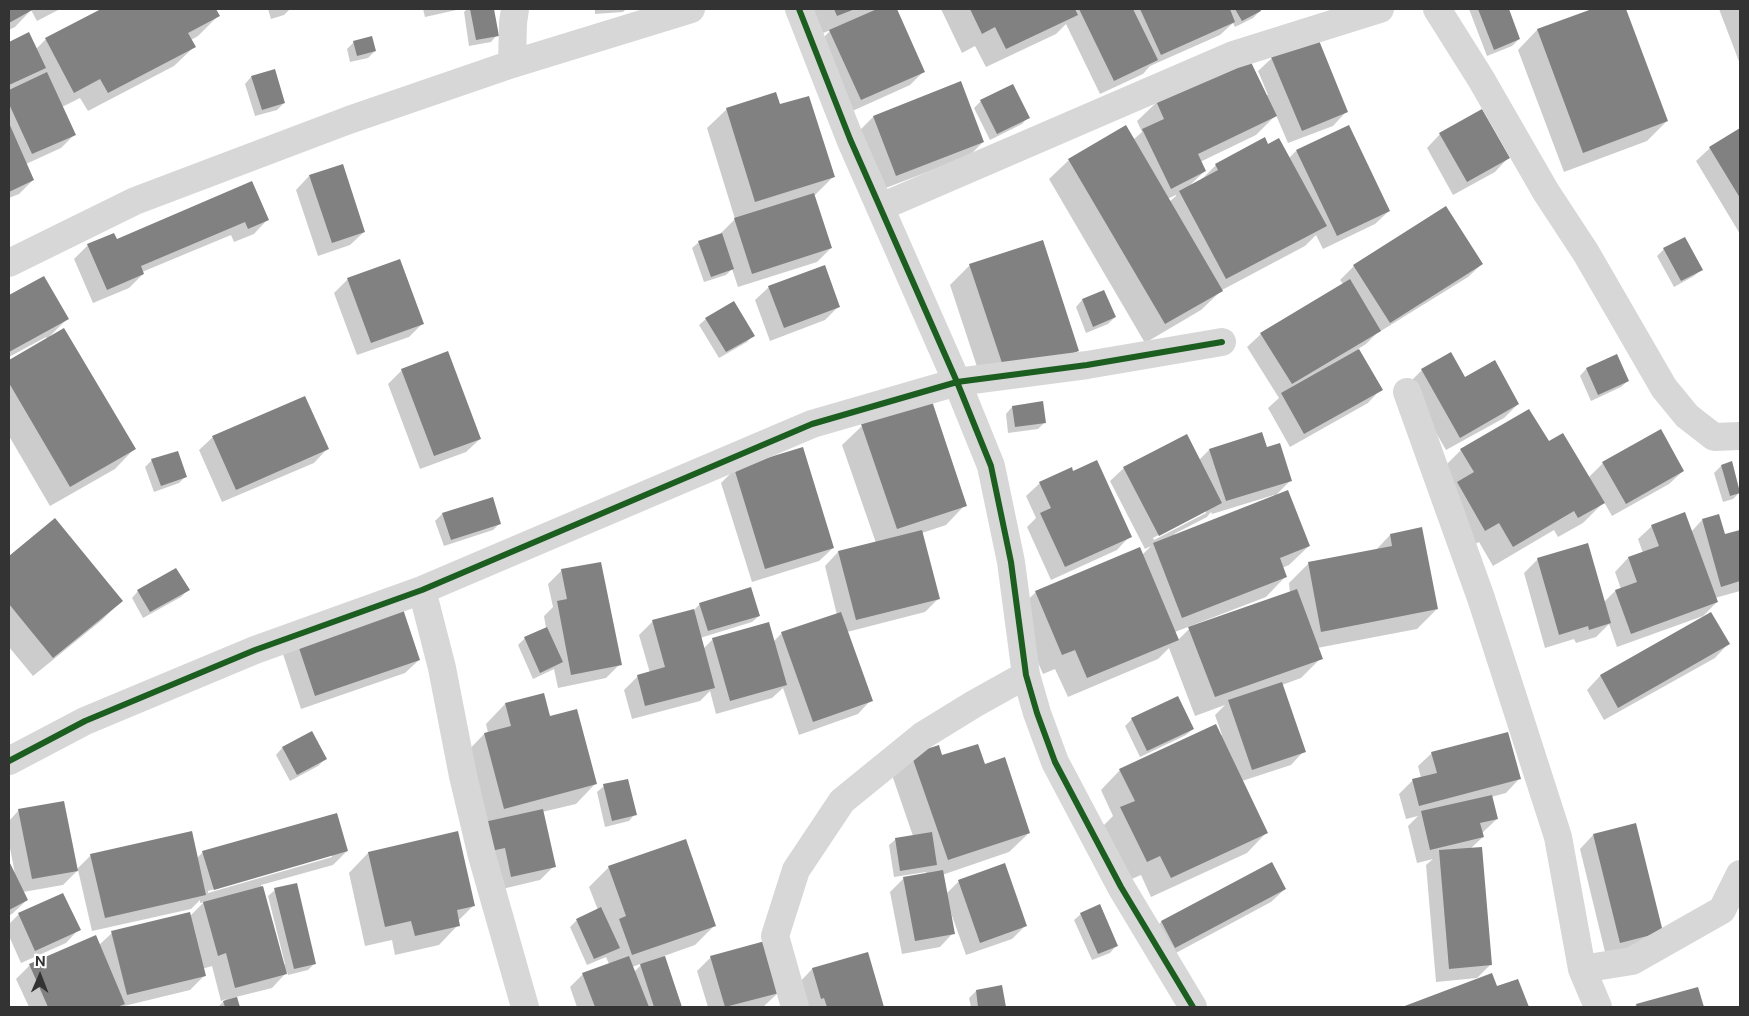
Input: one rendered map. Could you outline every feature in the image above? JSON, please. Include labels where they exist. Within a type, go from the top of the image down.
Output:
[{"type":"street","points":[[512,64],[515,9]]},
{"type":"street","points":[[9,263],[135,201],[349,120],[512,64],[691,9]]},
{"type":"street","points":[[799,9],[850,139],[957,382],[991,466],[1011,562],[1026,675],[1037,713],[1055,762],[1121,887],[1194,1007]]},
{"type":"street","points":[[881,207],[1233,55],[1380,9]]},
{"type":"street","points":[[1438,9],[1546,192],[1586,253],[1664,388],[1687,416],[1714,437],[1740,436]]},
{"type":"street","points":[[9,761],[85,721],[255,650],[422,590],[812,424],[957,382],[1087,365],[1222,342]]},
{"type":"street","points":[[1407,392],[1481,598],[1558,837],[1582,969],[1598,1007]]},
{"type":"street","points":[[422,590],[442,668],[463,776],[482,856],[526,1007]]},
{"type":"street","points":[[796,1007],[775,936],[796,870],[842,801],[922,736],[1026,675]]},
{"type":"street","points":[[1582,969],[1632,961],[1722,910],[1740,874]]},
{"type":"building","points":[[9,9],[34,9],[9,23]]},
{"type":"building","points":[[101,9],[216,9],[220,16],[188,33],[196,47],[108,93],[100,79],[74,93],[45,38]]},
{"type":"building","points":[[470,9],[494,9],[499,36],[476,40]]},
{"type":"building","points":[[834,9],[855,9],[837,16]]},
{"type":"building","points":[[877,9],[897,9],[925,72],[861,100],[829,30]]},
{"type":"building","points":[[970,9],[1075,9],[1078,15],[1006,49],[995,27],[982,34]]},
{"type":"building","points":[[1079,9],[1133,9],[1158,60],[1114,81]]},
{"type":"building","points":[[1140,9],[1230,9],[1235,22],[1161,55]]},
{"type":"building","points":[[1235,9],[1260,9],[1261,11],[1242,21]]},
{"type":"building","points":[[1478,9],[1509,9],[1520,39],[1494,50]]},
{"type":"building","points":[[1592,9],[1626,9],[1668,121],[1583,153],[1537,29]]},
{"type":"building","points":[[29,32],[46,68],[9,85],[9,42]]},
{"type":"building","points":[[372,36],[376,51],[357,56],[353,41]]},
{"type":"building","points":[[1318,38],[1348,112],[1302,131],[1271,57]]},
{"type":"building","points":[[1248,56],[1277,116],[1198,154],[1206,171],[1171,189],[1142,129],[1164,119],[1156,101]]},
{"type":"building","points":[[275,69],[285,103],[262,110],[251,76]]},
{"type":"building","points":[[47,72],[76,135],[32,154],[9,104],[9,90]]},
{"type":"building","points":[[961,81],[984,142],[896,176],[873,116]]},
{"type":"building","points":[[1013,84],[1030,118],[997,134],[980,100]]},
{"type":"building","points":[[776,92],[780,104],[809,96],[835,177],[755,202],[726,108]]},
{"type":"building","points":[[1482,109],[1510,158],[1467,182],[1439,133]]},
{"type":"building","points":[[9,123],[34,180],[9,192]]},
{"type":"building","points":[[1126,125],[1223,291],[1165,324],[1068,159]]},
{"type":"building","points":[[1349,125],[1390,211],[1337,236],[1296,150]]},
{"type":"building","points":[[1740,128],[1740,198],[1709,147]]},
{"type":"building","points":[[1265,137],[1268,144],[1279,138],[1327,226],[1226,279],[1179,191],[1218,170],[1215,164]]},
{"type":"building","points":[[343,164],[365,232],[332,243],[309,175]]},
{"type":"building","points":[[252,181],[269,220],[248,229],[245,222],[141,266],[144,274],[107,290],[87,244],[114,233],[117,239]]},
{"type":"building","points":[[814,193],[832,248],[752,274],[734,218]]},
{"type":"building","points":[[1446,206],[1483,264],[1390,323],[1353,265]]},
{"type":"building","points":[[722,233],[734,269],[711,277],[698,241]]},
{"type":"building","points":[[1685,237],[1703,270],[1681,281],[1663,248]]},
{"type":"building","points":[[1043,240],[1079,351],[1043,363],[1042,357],[1004,369],[969,264]]},
{"type":"building","points":[[400,259],[424,324],[371,343],[347,278]]},
{"type":"building","points":[[825,265],[840,307],[784,328],[768,286]]},
{"type":"building","points":[[44,276],[69,319],[9,352],[9,295]]},
{"type":"building","points":[[1350,279],[1381,331],[1292,384],[1260,333]]},
{"type":"building","points":[[1104,290],[1116,317],[1093,327],[1082,299]]},
{"type":"building","points":[[734,301],[755,336],[726,352],[705,318]]},
{"type":"building","points":[[64,328],[136,449],[70,487],[9,383],[9,360]]},
{"type":"building","points":[[1359,349],[1383,390],[1304,434],[1281,393]]},
{"type":"building","points":[[448,351],[481,439],[434,456],[401,369]]},
{"type":"building","points":[[1451,352],[1465,377],[1495,360],[1519,404],[1460,438],[1421,369]]},
{"type":"building","points":[[1617,354],[1629,381],[1598,395],[1586,368]]},
{"type":"building","points":[[305,396],[329,449],[236,490],[212,436]]},
{"type":"building","points":[[932,401],[967,506],[897,529],[861,424]]},
{"type":"building","points":[[1043,401],[1046,423],[1015,427],[1012,406]]},
{"type":"building","points":[[1529,409],[1549,441],[1563,433],[1605,503],[1578,518],[1574,511],[1513,547],[1499,523],[1485,531],[1457,482],[1474,472],[1460,449]]},
{"type":"building","points":[[1661,429],[1684,471],[1626,504],[1602,462]]},
{"type":"building","points":[[1262,432],[1267,447],[1280,443],[1292,481],[1226,501],[1209,449]]},
{"type":"building","points":[[1187,434],[1222,503],[1159,536],[1123,467]]},
{"type":"building","points":[[803,447],[834,548],[765,569],[734,468]]},
{"type":"building","points":[[178,451],[187,477],[161,486],[151,459]]},
{"type":"building","points":[[1097,460],[1132,537],[1065,567],[1040,513],[1051,508],[1039,482],[1072,467],[1073,471]]},
{"type":"building","points":[[1732,461],[1740,493],[1730,496],[1721,465]]},
{"type":"building","points":[[1288,490],[1310,546],[1280,558],[1287,577],[1182,618],[1153,543]]},
{"type":"building","points":[[493,497],[501,524],[451,540],[442,513]]},
{"type":"building","points":[[1685,512],[1718,602],[1631,634],[1615,590],[1637,582],[1628,557],[1659,546],[1651,525]]},
{"type":"building","points":[[1719,514],[1725,534],[1740,530],[1740,581],[1721,587],[1702,519]]},
{"type":"building","points":[[55,518],[123,601],[53,658],[9,604],[9,556]]},
{"type":"building","points":[[1422,527],[1438,609],[1321,632],[1308,562],[1392,546],[1390,534]]},
{"type":"building","points":[[922,530],[940,599],[856,620],[838,551]]},
{"type":"building","points":[[1588,543],[1611,623],[1589,630],[1588,626],[1559,635],[1537,558]]},
{"type":"building","points":[[1140,547],[1179,640],[1087,678],[1075,650],[1062,655],[1035,591]]},
{"type":"building","points":[[601,562],[622,665],[571,675],[557,601],[567,599],[561,569]]},
{"type":"building","points":[[176,568],[190,590],[150,612],[137,590]]},
{"type":"building","points":[[751,587],[760,616],[708,631],[699,603]]},
{"type":"building","points":[[1297,589],[1323,659],[1215,697],[1188,627]]},
{"type":"building","points":[[400,600],[420,660],[315,696],[295,636]]},
{"type":"building","points":[[694,609],[715,688],[645,706],[637,675],[665,667],[652,620]]},
{"type":"building","points":[[841,612],[873,701],[813,722],[781,632]]},
{"type":"building","points":[[1711,612],[1730,644],[1618,708],[1600,675]]},
{"type":"building","points":[[769,622],[787,685],[730,701],[712,638]]},
{"type":"building","points":[[547,627],[563,662],[540,673],[524,637]]},
{"type":"building","points":[[1282,682],[1306,752],[1252,770],[1228,700]]},
{"type":"building","points":[[544,693],[550,716],[577,709],[597,784],[504,809],[484,733],[511,726],[505,703]]},
{"type":"building","points":[[1178,696],[1194,729],[1147,751],[1131,718]]},
{"type":"building","points":[[1216,724],[1268,833],[1171,878],[1160,856],[1147,862],[1120,807],[1135,801],[1119,769]]},
{"type":"building","points":[[312,731],[327,759],[297,775],[282,747]]},
{"type":"building","points":[[1508,732],[1521,779],[1419,806],[1412,779],[1437,773],[1431,752]]},
{"type":"building","points":[[978,744],[985,764],[1005,757],[1030,833],[948,860],[911,754],[939,745],[942,755]]},
{"type":"building","points":[[628,779],[637,815],[612,821],[603,784]]},
{"type":"building","points":[[1492,795],[1498,819],[1480,823],[1484,837],[1430,850],[1421,811]]},
{"type":"building","points":[[64,801],[78,871],[32,879],[18,809]]},
{"type":"building","points":[[543,809],[556,867],[511,877],[505,848],[491,851],[484,822]]},
{"type":"building","points":[[337,813],[348,851],[214,890],[202,851]]},
{"type":"building","points":[[1636,823],[1663,932],[1620,943],[1593,834]]},
{"type":"building","points":[[192,831],[206,895],[105,918],[90,854]]},
{"type":"building","points":[[458,831],[475,906],[457,910],[460,926],[415,936],[411,921],[385,927],[368,852]]},
{"type":"building","points":[[932,832],[937,865],[900,871],[895,838]]},
{"type":"building","points":[[686,839],[716,926],[632,955],[619,919],[626,916],[608,866]]},
{"type":"building","points":[[1482,847],[1492,965],[1449,969],[1439,850]]},
{"type":"building","points":[[9,861],[28,900],[9,910]]},
{"type":"building","points":[[1272,862],[1286,889],[1175,948],[1161,921]]},
{"type":"building","points":[[1005,863],[1027,926],[980,943],[958,880]]},
{"type":"building","points":[[943,870],[955,934],[915,941],[903,877]]},
{"type":"building","points":[[297,883],[316,964],[294,969],[274,888]]},
{"type":"building","points":[[263,886],[287,974],[235,988],[226,953],[218,956],[203,902]]},
{"type":"building","points":[[63,893],[81,930],[35,951],[18,913]]},
{"type":"building","points":[[1100,904],[1118,946],[1098,954],[1080,913]]},
{"type":"building","points":[[601,907],[620,948],[594,959],[576,919]]},
{"type":"building","points":[[190,912],[206,976],[127,995],[111,931]]},
{"type":"building","points":[[96,935],[125,1004],[117,1007],[48,1007],[29,964]]},
{"type":"building","points":[[765,941],[779,993],[725,1007],[710,956]]},
{"type":"building","points":[[868,952],[884,1007],[827,1007],[824,998],[821,999],[812,968]]},
{"type":"building","points":[[629,956],[649,1007],[595,1007],[582,973]]},
{"type":"building","points":[[665,956],[682,1007],[654,1007],[640,964]]},
{"type":"building","points":[[1492,973],[1497,986],[1518,979],[1529,1007],[1402,1007]]},
{"type":"building","points":[[1002,985],[1006,1007],[978,1007],[976,990]]},
{"type":"building","points":[[1698,987],[1704,1007],[1637,1007],[1636,1004]]},
{"type":"building","points":[[237,997],[240,1007],[225,1007],[223,1001]]},
{"type":"cycle path","points":[[799,9],[850,139],[957,382],[991,466],[1011,562],[1026,675],[1037,713],[1055,762],[1121,887],[1193,1007]]},
{"type":"cycle path","points":[[9,761],[85,721],[255,650],[422,590],[812,424],[957,382],[1087,365],[1222,342]]}]
